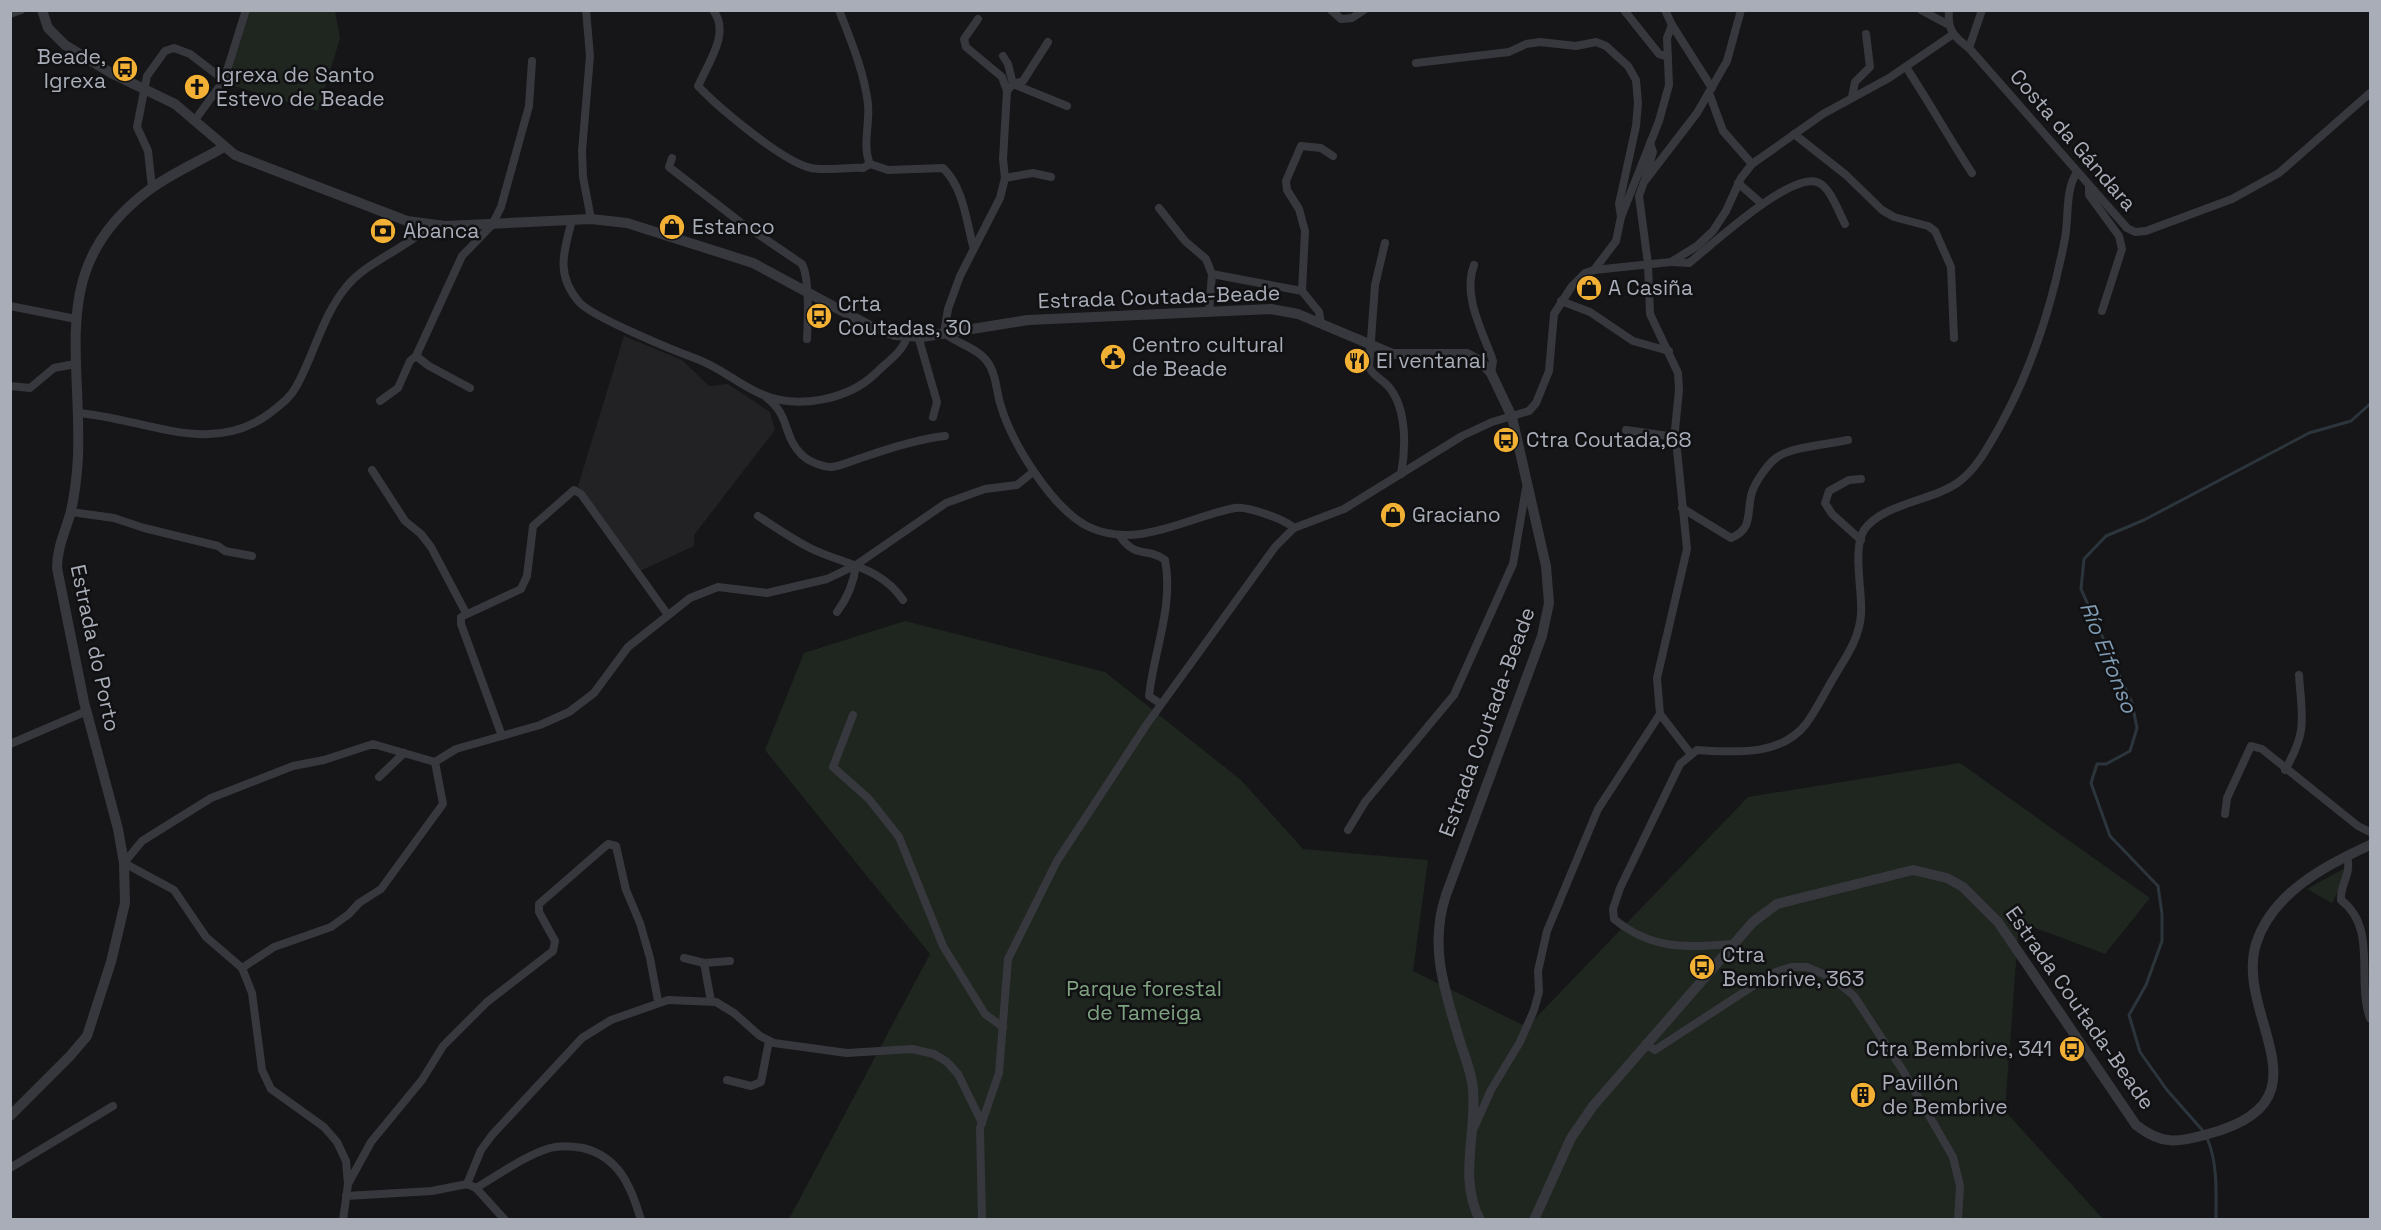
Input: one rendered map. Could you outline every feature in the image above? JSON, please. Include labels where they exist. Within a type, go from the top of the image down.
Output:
[{"type":"street","points":[[10,14],[21,10]]},
{"type":"street","name":"Estrada Coutada-Beade","points":[[42,10],[53,34],[72,51],[175,104],[224,147],[242,157],[394,217],[431,225],[492,225],[591,219],[627,223],[753,263],[870,326],[895,335],[944,333],[1028,320],[1279,310],[1321,323],[1370,346],[1405,355],[1467,354],[1480,361],[1491,373],[1512,417],[1548,579],[1548,612],[1537,651],[1446,895],[1437,932],[1437,955],[1442,982],[1472,1084],[1470,1194],[1480,1220]]},
{"type":"street","points":[[195,120],[224,80],[246,10]]},
{"type":"street","points":[[586,10],[590,56],[582,151],[583,177],[591,219]]},
{"type":"street","points":[[713,10],[719,19],[721,29],[715,50],[698,86],[705,93],[749,130],[794,160],[812,168],[863,168],[870,164],[888,170],[943,168],[952,177],[960,197],[973,246]]},
{"type":"street","points":[[839,10],[861,66],[868,106],[866,154],[870,164]]},
{"type":"street","points":[[1331,10],[1341,19],[1352,18],[1364,10]]},
{"type":"street","points":[[1624,10],[1659,54],[1668,57]]},
{"type":"street","points":[[1665,10],[1671,25],[1709,88],[1724,131],[1752,164]]},
{"type":"street","points":[[1644,183],[1728,61],[1741,10]]},
{"type":"street","points":[[1921,10],[1947,24]]},
{"type":"street","points":[[1671,262],[1697,246],[1713,231],[1726,211],[1738,183],[1752,164],[1794,134],[1852,97],[1906,67],[1952,35],[1947,24],[1949,10]]},
{"type":"street","points":[[1969,48],[1982,10]]},
{"type":"street","points":[[978,19],[964,39],[966,47],[1002,77],[1010,88],[1067,106]]},
{"type":"street","points":[[1594,270],[1616,241],[1621,217],[1669,86],[1667,38],[1671,25]]},
{"type":"street","points":[[1852,97],[1856,82],[1870,67],[1866,34]]},
{"type":"street","name":"Costa da Gándara","points":[[1952,35],[1969,48],[2127,228],[2135,232],[2146,231],[2232,199],[2278,173],[2370,93]]},
{"type":"street","points":[[1010,88],[1023,81],[1048,42]]},
{"type":"street","points":[[1416,63],[1509,52],[1526,44],[1540,42],[1576,46],[1596,42],[1606,46],[1628,66],[1636,80],[1638,103],[1636,126],[1619,204],[1621,217]]},
{"type":"street","points":[[152,188],[148,151],[137,127],[150,70],[165,51],[174,48],[190,54],[224,80]]},
{"type":"street","points":[[1003,56],[1008,64],[1010,88],[1003,159],[1005,178],[1000,198],[973,246],[951,299],[944,333],[956,343],[982,355],[988,363],[1008,426],[1033,472],[1077,520],[1100,531],[1119,535],[1138,534],[1185,525],[1237,507],[1282,519],[1294,528]]},
{"type":"street","points":[[380,401],[398,388],[410,361],[416,356],[462,256],[492,225],[501,207],[529,106],[532,61]]},
{"type":"street","points":[[1906,67],[1938,114],[1951,142],[1972,173]]},
{"type":"street","points":[[1794,134],[1846,175],[1882,210],[1894,217],[1928,226],[1935,231],[1951,267],[1954,338]]},
{"type":"street","points":[[1650,143],[1653,152],[1639,195],[1648,264],[1650,314],[1678,372],[1679,390],[1675,437],[1687,549],[1657,678],[1660,714],[1690,753]]},
{"type":"street","points":[[1302,291],[1305,231],[1299,209],[1287,190],[1286,181],[1301,146],[1321,148],[1333,156]]},
{"type":"street","name":"Estrada do Porto","points":[[10,1116],[77,1049],[90,1029],[123,918],[124,863],[118,830],[87,711],[57,568],[58,552],[71,512],[77,480],[78,413],[75,364],[76,319],[80,287],[97,246],[125,211],[152,188],[224,147]]},
{"type":"street","points":[[672,159],[669,167],[740,222],[802,264],[806,272],[808,292],[807,339]]},
{"type":"street","points":[[1733,944],[1679,948],[1631,933],[1614,919],[1613,909],[1620,888],[1680,764],[1690,753],[1697,750],[1759,751],[1789,738],[1805,725],[1859,635],[1863,531],[1884,513],[1942,492],[1961,480],[1977,463],[2001,423],[2038,342],[2065,238],[2071,180],[2077,172]]},
{"type":"street","points":[[1005,178],[1033,173],[1051,177]]},
{"type":"street","points":[[982,1220],[982,1123],[999,1073],[1008,959],[1057,861],[1161,704],[1275,547],[1294,528],[1344,509],[1462,436],[1529,411],[1536,402],[1549,371],[1554,314],[1561,301],[1585,273],[1648,264],[1689,263],[1762,204],[1808,182],[1818,182],[1825,187],[1845,225]]},
{"type":"street","points":[[1738,183],[1762,204]]},
{"type":"street","points":[[2089,185],[2090,195],[2119,236],[2122,249],[2102,311]]},
{"type":"street","points":[[1159,208],[1185,241],[1206,260],[1212,274],[1209,312]]},
{"type":"street","points":[[572,220],[562,258],[563,270],[579,302],[668,348],[717,366],[764,396],[782,411],[796,448],[805,458],[832,467],[885,450],[945,436]]},
{"type":"street","points":[[78,413],[95,414],[187,435],[220,434],[251,426],[290,396],[309,364],[328,316],[345,288],[363,271],[404,248],[431,225]]},
{"type":"street","points":[[1385,243],[1375,285],[1369,367],[1373,375],[1388,386],[1394,395],[1406,435],[1401,474]]},
{"type":"street","points":[[1474,265],[1469,277],[1470,296],[1493,361],[1491,373]]},
{"type":"street","points":[[1212,274],[1302,291],[1319,312],[1321,323]]},
{"type":"street","points":[[1561,301],[1590,312],[1633,341],[1668,351]]},
{"type":"street","points":[[10,306],[76,319]]},
{"type":"street","points":[[764,396],[802,402],[854,389],[866,382],[913,336],[937,402],[933,417]]},
{"type":"street","points":[[416,356],[429,366],[470,388]]},
{"type":"street","points":[[10,386],[30,388],[54,368],[75,364]]},
{"type":"street","points":[[1626,430],[1675,437]]},
{"type":"street","points":[[1682,508],[1731,538],[1742,534],[1748,524],[1752,493],[1776,458],[1787,453],[1848,440]]},
{"type":"street","points":[[372,470],[405,521],[421,534],[431,547],[466,613]]},
{"type":"street","points":[[343,1220],[348,1184],[346,1161],[337,1142],[324,1127],[271,1089],[262,1070],[252,993],[242,969],[206,938],[174,890],[124,863],[142,841],[211,798],[244,783],[293,766],[324,760],[373,744],[435,762],[456,749],[540,725],[569,712],[584,702],[628,647],[690,597],[709,589],[727,586],[756,594],[827,579],[856,565],[946,503],[985,489],[1017,485],[1033,472]]},
{"type":"street","points":[[1860,479],[1849,480],[1828,491],[1825,503],[1832,514],[1861,540]]},
{"type":"street","points":[[1348,830],[1365,802],[1454,695],[1513,564],[1527,485]]},
{"type":"street","points":[[502,736],[461,624],[461,617],[521,589],[527,576],[530,534],[533,526],[574,490],[581,494],[668,615]]},
{"type":"street","points":[[71,512],[114,518],[144,528],[218,546],[225,551],[252,556]]},
{"type":"street","points":[[758,516],[812,549],[856,565],[892,584],[903,600]]},
{"type":"street","points":[[1119,535],[1134,552],[1158,555],[1164,560],[1167,612],[1152,673],[1149,696],[1161,704]]},
{"type":"street","points":[[837,612],[846,601],[855,580],[856,565]]},
{"type":"street","points":[[2285,770],[2297,749],[2303,725],[2299,675]]},
{"type":"street","points":[[12,744],[87,711]]},
{"type":"street","points":[[1471,1136],[1491,1090],[1520,1042],[1534,1010],[1539,992],[1538,971],[1547,931],[1598,809],[1660,714]]},
{"type":"street","points":[[853,715],[833,767],[870,799],[899,837],[944,946],[985,1014],[1003,1028]]},
{"type":"street","points":[[2225,814],[2227,798],[2251,746],[2262,749],[2285,770],[2358,826],[2370,832]]},
{"type":"street","points":[[379,777],[404,753]]},
{"type":"street","points":[[242,969],[274,947],[330,927],[349,914],[358,903],[381,889],[443,804],[435,762]]},
{"type":"street","points":[[348,1184],[371,1142],[422,1080],[443,1046],[487,1002],[553,951],[555,941],[539,912],[539,904],[608,844],[614,844],[617,849],[626,890],[640,923],[650,958],[658,1001]]},
{"type":"street","name":"Estrada Coutada-Beade","points":[[1534,1220],[1571,1138],[1593,1106],[1753,922],[1777,904],[1913,870],[1947,878],[1970,893],[1998,922],[2136,1125],[2164,1141],[2189,1138],[2236,1125],[2258,1111],[2273,1082],[2273,1060],[2253,964],[2260,935],[2294,889],[2347,856],[2370,845]]},
{"type":"street","points":[[2347,856],[2350,869],[2341,891],[2341,900],[2354,910],[2359,920],[2368,980],[2367,1008],[2370,1018]]},
{"type":"street","points":[[684,958],[704,963],[730,961]]},
{"type":"street","points":[[704,963],[711,1001]]},
{"type":"street","points":[[1645,1044],[1655,1050],[1773,973],[1791,967],[1807,967],[1832,978],[1854,996],[1902,1069],[1953,1157],[1960,1186],[1958,1220]]},
{"type":"street","points":[[466,1184],[481,1150],[492,1135],[576,1043],[611,1020],[658,1001],[711,1001],[734,1012],[769,1041],[847,1053],[912,1049],[934,1054],[947,1062],[958,1074],[982,1123]]},
{"type":"street","points":[[727,1080],[751,1086],[761,1082],[769,1041]]},
{"type":"street","points":[[10,1168],[113,1106]]},
{"type":"street","points":[[476,1188],[542,1151],[564,1146],[579,1148],[607,1158],[623,1173],[641,1220]]},
{"type":"street","points":[[346,1196],[432,1191],[466,1184],[476,1188],[505,1220]]},
{"type":"shaded area","points":[[624,336],[682,360],[709,386],[728,384],[770,412],[775,430],[694,535],[694,546],[640,571],[578,486]]},
{"type":"green space","points":[[250,11],[335,11],[340,38],[318,111],[227,84]]},
{"type":"green space","name":"Parque forestal de Tameiga","points":[[905,621],[1105,672],[1241,780],[1303,849],[1428,860],[1413,971],[1527,1027],[1748,797],[1960,763],[2150,898],[2105,954],[2019,922],[2005,1111],[2103,1219],[789,1219],[930,954],[765,750],[804,653]]},
{"type":"green space","points":[[2345,868],[2347,872],[2332,903],[2307,889]]},
{"type":"waterway","name":"Río Eifonso","points":[[2204,1132],[2167,1090],[2140,1052],[2129,1015],[2146,985],[2162,941],[2162,914],[2158,886],[2110,836],[2091,783],[2097,764],[2106,764],[2130,751],[2137,728],[2132,703],[2081,589],[2084,559],[2106,536],[2144,520],[2309,433],[2351,421],[2370,404]]},
{"type":"waterway","name":"Río Eifonso","points":[[2207,1138],[2215,1168],[2216,1220]]},
{"type":"place","name":"Beade, Igrexa","points":[[125,69]]},
{"type":"place","name":"Igrexa de Santo Estevo de Beade","points":[[197,87]]},
{"type":"place","name":"Estanco","points":[[672,227]]},
{"type":"place","name":"Abanca","points":[[383,231]]},
{"type":"place","name":"A Casiña","points":[[1589,288]]},
{"type":"place","name":"Crta Coutadas, 30","points":[[819,316]]},
{"type":"place","name":"Centro cultural de Beade","points":[[1113,357]]},
{"type":"place","name":"El ventanal","points":[[1357,361]]},
{"type":"place","name":"Ctra Coutada,68","points":[[1506,440]]},
{"type":"place","name":"Graciano","points":[[1393,515]]},
{"type":"place","name":"Ctra Bembrive, 363","points":[[1702,967]]},
{"type":"place","name":"Ctra Bembrive, 341","points":[[2072,1049]]},
{"type":"place","name":"Pavillón de Bembrive","points":[[1863,1095]]}]
